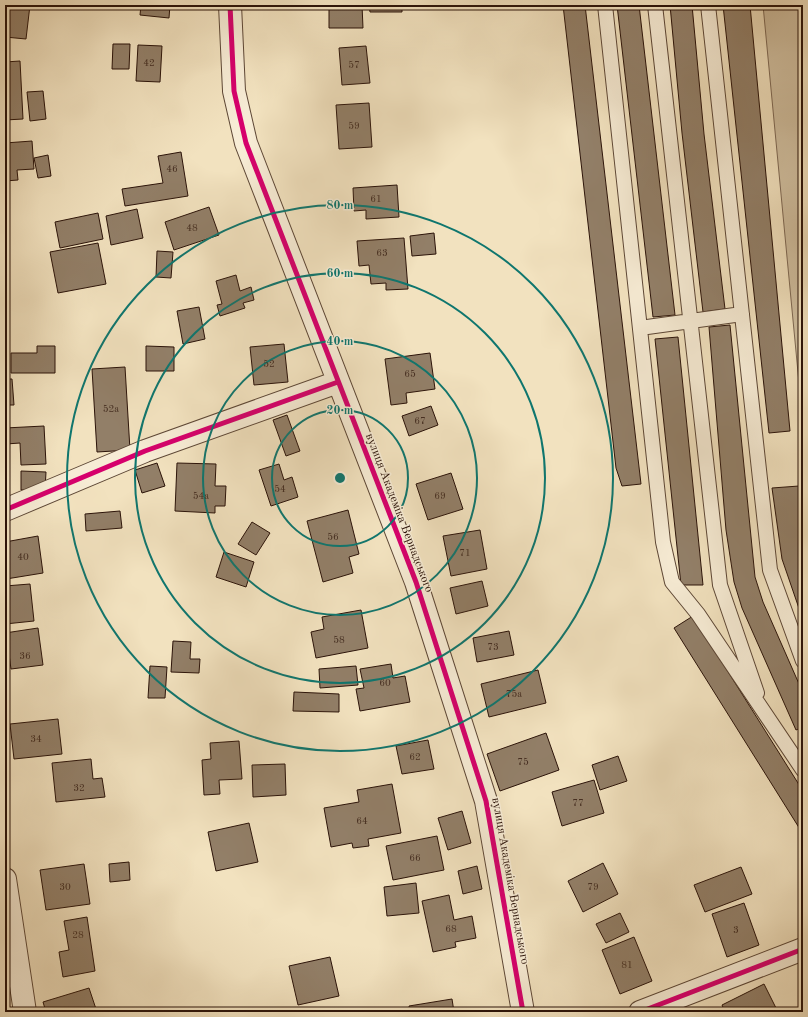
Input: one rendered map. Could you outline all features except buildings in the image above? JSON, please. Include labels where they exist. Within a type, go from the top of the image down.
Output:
[{"type":"street","name":"вулиця Академіка Вернадського","points":[[230,5],[234,91],[246,143],[416,582],[486,801],[523,1012]]},
{"type":"street","points":[[5,510],[145,451],[338,382]]},
{"type":"street","points":[[5,879],[25,1012]]},
{"type":"street","points":[[640,1012],[803,949]]},
{"type":"lane","points":[[605,5],[663,542],[672,582],[698,614],[803,770]]},
{"type":"lane","points":[[656,5],[720,585],[763,711]]},
{"type":"lane","points":[[708,5],[770,570],[803,661]]},
{"type":"lane","points":[[640,328],[742,314]]},
{"type":"shaded area","points":[[763,5],[803,5],[803,425]]},
{"type":"cycle path","points":[[230,5],[234,91],[246,143],[416,582],[486,801],[523,1012]]},
{"type":"cycle path","points":[[5,510],[145,451],[338,382]]},
{"type":"cycle path","points":[[640,1012],[803,949]]}]
